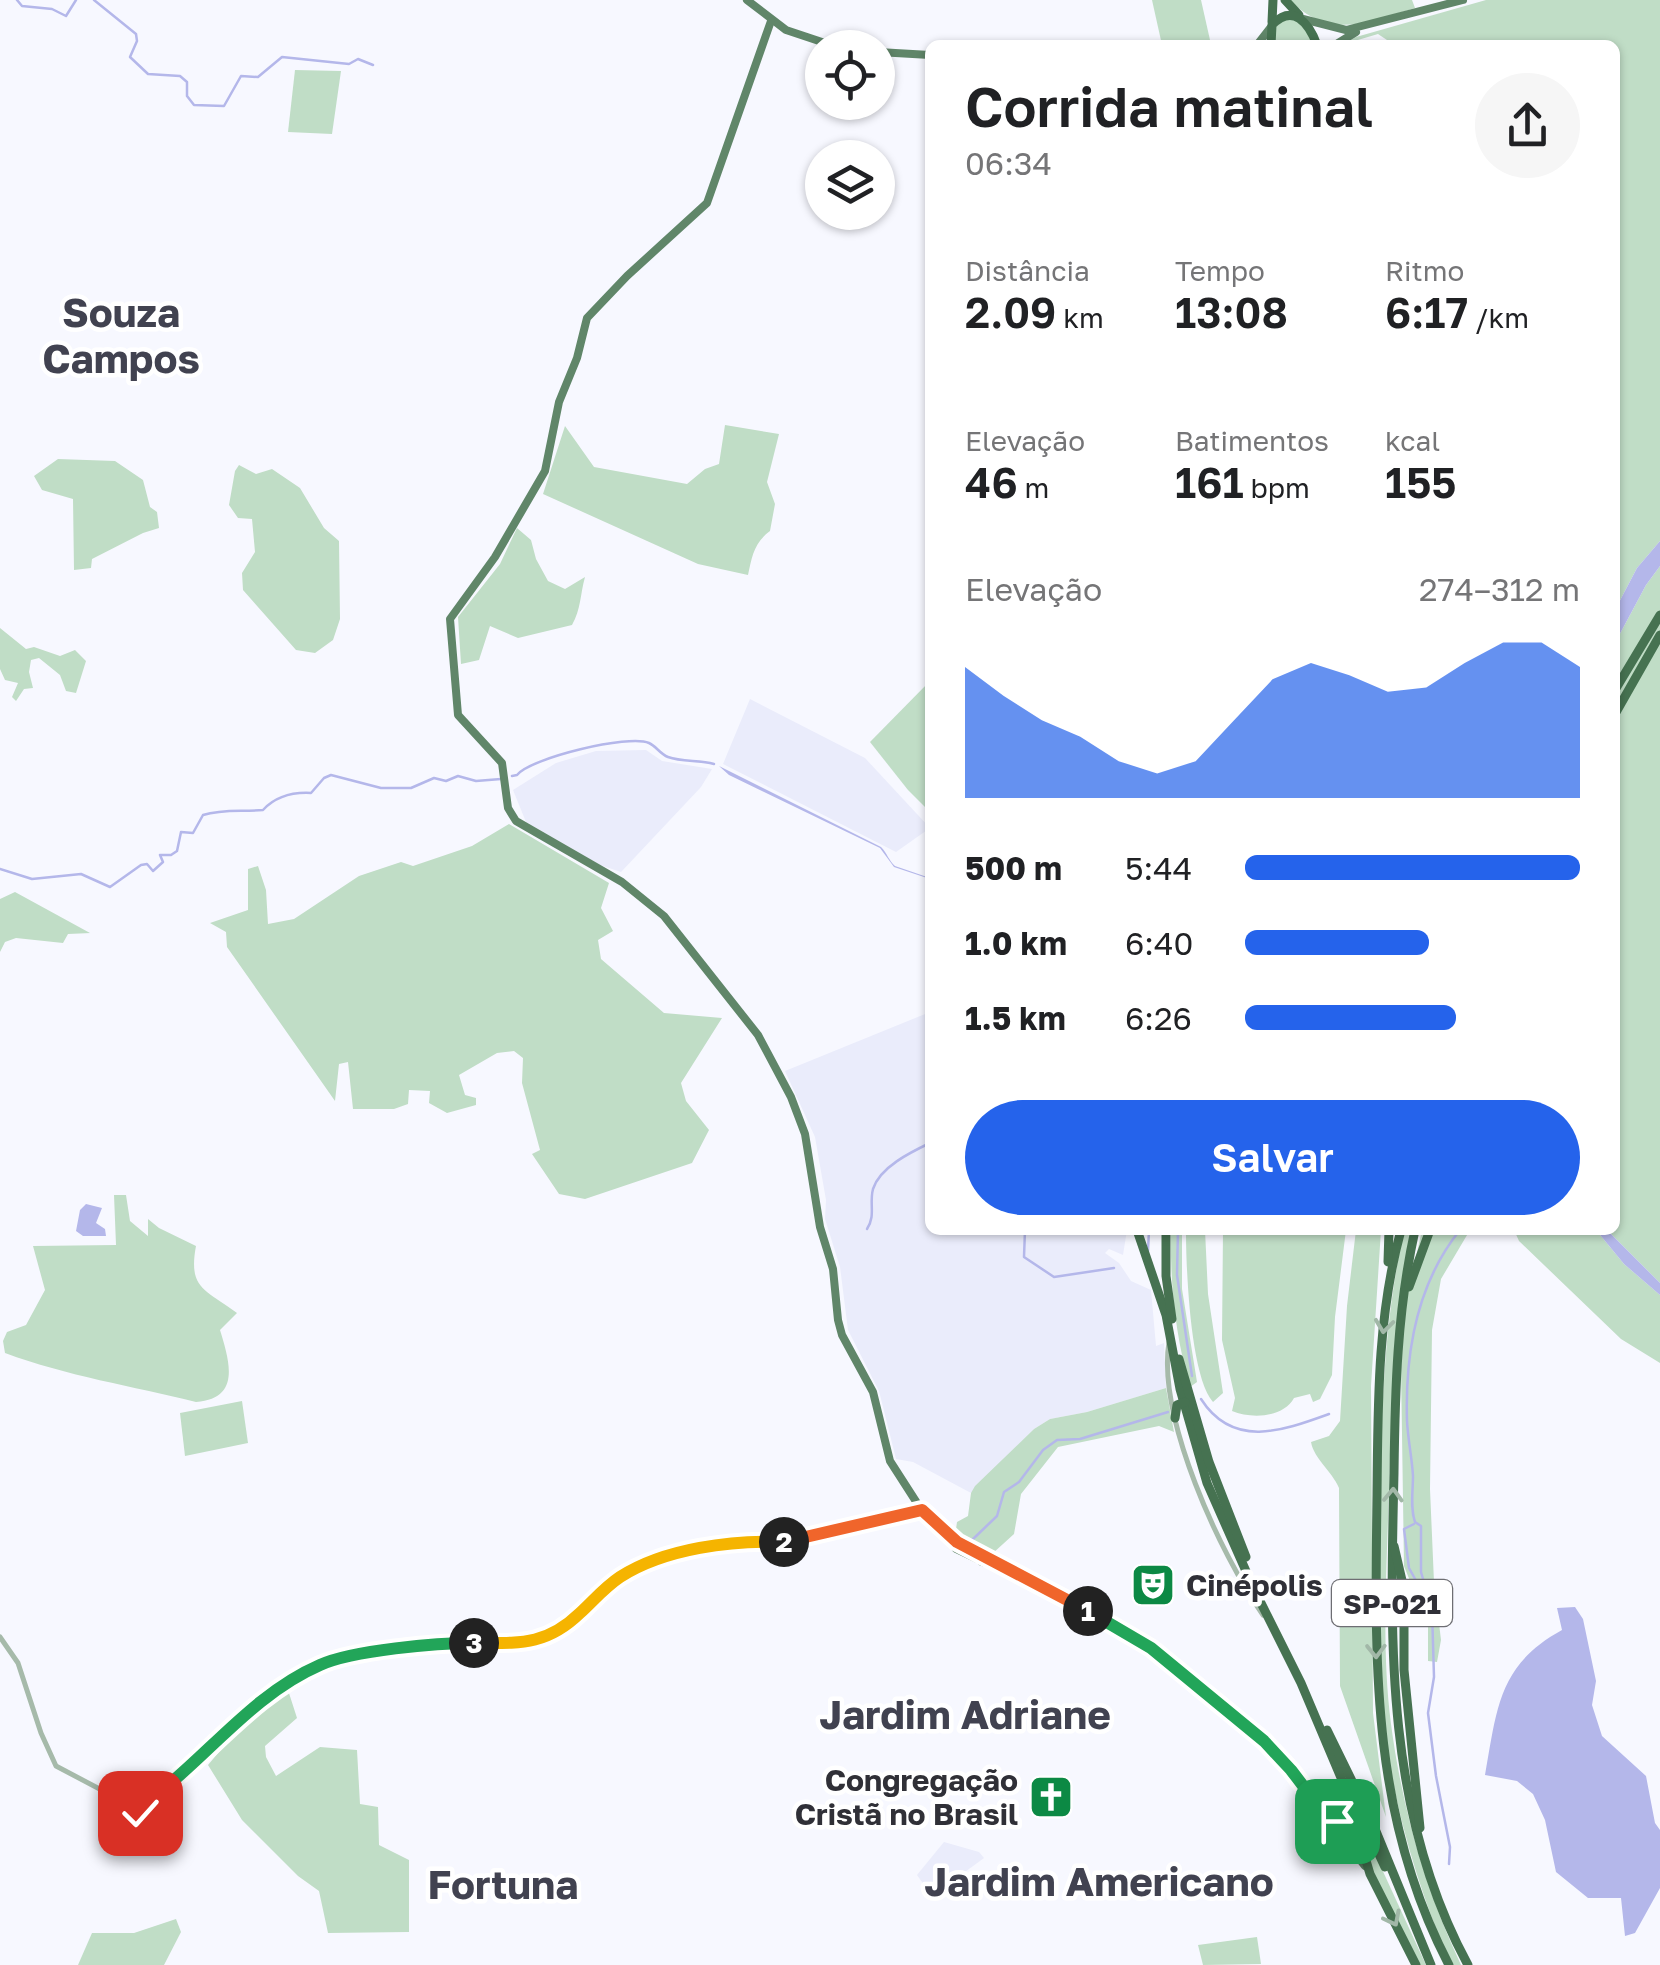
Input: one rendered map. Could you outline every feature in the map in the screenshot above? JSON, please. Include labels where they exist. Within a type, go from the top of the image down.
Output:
[{"type":"highway","points":[[1271,40],[1273,0]]},
{"type":"highway","points":[[1285,0],[1315,40]]},
{"type":"highway","points":[[1271,26],[1282,16],[1302,18]]},
{"type":"highway","points":[[1620,682],[1660,615]]},
{"type":"highway","points":[[1620,705],[1660,635]]},
{"type":"highway","points":[[1138,1235],[1166,1316],[1183,1402],[1212,1493],[1284,1647],[1348,1799],[1347,1813],[1370,1874],[1416,1965]]},
{"type":"highway","points":[[1166,1235],[1173,1329],[1209,1462],[1257,1586],[1373,1824],[1430,1965]]},
{"type":"highway","points":[[1389,1235],[1389,1286]]},
{"type":"highway","name":"SP-021","points":[[1400,1235],[1389,1286],[1379,1384],[1375,1631],[1378,1698],[1387,1782],[1402,1846],[1449,1965]]},
{"type":"highway","name":"SP-021","points":[[1415,1235],[1403,1298],[1395,1378],[1391,1540],[1397,1727],[1410,1812],[1426,1870],[1468,1965]]},
{"type":"highway","points":[[1403,1298],[1428,1235]]},
{"type":"highway","points":[[1145,1260],[1156,1262],[1165,1252]]},
{"type":"highway","points":[[1183,1402],[1194,1411]]},
{"type":"highway","points":[[1175,1418],[1177,1405],[1183,1402]]},
{"type":"highway","points":[[1347,1813],[1364,1823],[1408,1914]]},
{"type":"main road","points":[[747,0],[771,21],[805,38]]},
{"type":"main road","points":[[1302,18],[1334,29],[1364,27],[1463,0]]},
{"type":"main road","points":[[771,21],[710,198],[611,291],[588,318],[578,358],[560,398],[545,471],[495,557],[449,621],[454,643],[456,712],[503,766],[511,815],[527,830],[622,882],[673,926],[740,1008],[791,1097],[808,1144],[820,1227],[833,1269],[840,1328],[873,1392],[890,1461],[922,1510],[956,1549],[1006,1568],[1138,1638],[1264,1741],[1291,1770],[1370,1874]]},
{"type":"main road","points":[[1261,40],[1271,26]]},
{"type":"main road","points":[[1343,40],[1364,27]]},
{"type":"main road","points":[[895,53],[925,54]]},
{"type":"main road","points":[[1320,1808],[1347,1813],[1336,1828]]},
{"type":"street","points":[[1169,1339],[1168,1385],[1187,1458],[1229,1558],[1247,1593],[1284,1647]]},
{"type":"street","points":[[0,1637],[18,1664],[56,1766],[111,1795],[147,1799],[262,1702],[325,1662],[464,1643],[537,1640],[564,1627],[620,1577],[660,1559],[757,1542],[794,1541],[922,1510]]},
{"type":"shaded area","points":[[750,699],[865,758],[925,823],[925,832],[896,852],[723,764]]},
{"type":"shaded area","points":[[646,750],[662,761],[712,769],[701,787],[621,872],[600,865],[526,822],[513,790],[556,763],[596,751]]},
{"type":"shaded area","points":[[925,1014],[925,1235],[1126,1235],[1123,1255],[1109,1249],[1105,1253],[1119,1263],[1131,1281],[1151,1290],[1156,1346],[1164,1343],[1166,1388],[1050,1419],[1034,1429],[971,1493],[913,1462],[896,1459],[879,1391],[848,1330],[840,1267],[825,1219],[826,1200],[815,1137],[785,1071]]},
{"type":"shaded area","points":[[944,1842],[979,1852],[984,1858],[932,1896],[917,1875]]},
{"type":"green space","points":[[1152,0],[1201,0],[1210,40],[1161,40]]},
{"type":"green space","points":[[1290,0],[1412,0],[1415,8],[1350,25],[1334,24],[1305,13]]},
{"type":"green space","points":[[1486,0],[1660,0],[1660,541],[1637,568],[1620,600],[1620,40],[1387,40],[1378,34],[1350,40]]},
{"type":"green space","points":[[1283,20],[1295,20],[1312,40],[1275,40],[1274,29]]},
{"type":"green space","points":[[295,70],[341,71],[332,134],[288,132]]},
{"type":"green space","points":[[725,425],[779,434],[767,482],[775,504],[770,531],[757,545],[748,575],[698,564],[543,494],[565,426],[594,467],[687,484],[705,469],[719,464]]},
{"type":"green space","points":[[58,459],[115,461],[143,480],[150,507],[157,512],[159,528],[92,559],[91,568],[74,570],[73,499],[42,490],[34,476]]},
{"type":"green space","points":[[239,465],[256,474],[272,469],[300,488],[324,528],[339,541],[340,619],[333,640],[315,653],[296,650],[243,590],[242,573],[255,552],[252,519],[238,518],[229,505]]},
{"type":"green space","points":[[517,528],[531,540],[548,581],[565,589],[585,577],[575,619],[572,625],[518,638],[490,626],[479,660],[461,664],[458,617],[500,564]]},
{"type":"green space","points":[[1660,566],[1660,1283],[1612,1235],[1620,1235],[1620,634]]},
{"type":"green space","points":[[0,628],[26,649],[34,647],[60,656],[75,650],[86,661],[76,693],[66,691],[60,675],[39,658],[31,660],[33,688],[24,689],[16,701],[12,697],[18,683],[5,680],[0,669]]},
{"type":"green space","points":[[925,686],[925,807],[908,790],[870,742]]},
{"type":"green space","points":[[509,824],[609,883],[601,908],[613,931],[598,940],[601,959],[664,1013],[722,1018],[681,1083],[686,1101],[709,1130],[692,1163],[585,1199],[559,1194],[532,1154],[540,1150],[522,1083],[523,1058],[514,1051],[497,1053],[459,1075],[465,1095],[476,1098],[476,1105],[447,1113],[429,1103],[430,1091],[409,1090],[408,1104],[394,1109],[353,1109],[348,1062],[339,1064],[335,1101],[227,947],[226,932],[210,923],[248,910],[248,869],[258,866],[266,890],[268,924],[294,919],[359,876],[401,862],[413,866],[472,846]]},
{"type":"green space","points":[[15,892],[91,933],[68,934],[63,943],[16,938],[5,942],[0,952],[0,899]]},
{"type":"green space","points":[[114,1195],[126,1195],[130,1221],[148,1236],[148,1219],[196,1246],[197,1280],[208,1293],[237,1313],[220,1330],[229,1376],[220,1394],[211,1399],[196,1402],[5,1353],[3,1341],[7,1332],[26,1325],[45,1290],[33,1246],[116,1245]]},
{"type":"green space","points":[[1171,1235],[1182,1235],[1182,1289],[1197,1382],[1190,1387],[1174,1309]]},
{"type":"green space","points":[[1186,1235],[1205,1235],[1208,1294],[1223,1393],[1213,1402],[1199,1369],[1188,1294]]},
{"type":"green space","points":[[1223,1235],[1345,1235],[1332,1375],[1320,1399],[1313,1402],[1310,1394],[1294,1398],[1282,1410],[1266,1415],[1232,1411],[1235,1398],[1222,1340]]},
{"type":"green space","points":[[1355,1235],[1381,1235],[1371,1386],[1373,1713],[1386,1817],[1340,1686],[1339,1488],[1311,1442],[1329,1436],[1340,1421]]},
{"type":"green space","points":[[1403,1235],[1410,1235],[1400,1295],[1393,1390],[1385,1606],[1388,1695],[1402,1786],[1417,1847],[1436,1907],[1461,1965],[1451,1965],[1414,1866],[1396,1798],[1380,1693],[1382,1409]]},
{"type":"green space","points":[[1421,1235],[1467,1235],[1441,1279],[1432,1330],[1430,1489],[1441,1640],[1437,1662],[1428,1661],[1428,1607],[1412,1586],[1404,1566],[1404,1311]]},
{"type":"green space","points":[[1516,1235],[1600,1235],[1624,1264],[1660,1295],[1660,1363],[1621,1339]]},
{"type":"green space","points":[[1166,1388],[1174,1432],[1159,1426],[1058,1447],[1021,1494],[1014,1534],[992,1554],[985,1546],[970,1544],[956,1529],[957,1522],[968,1516],[975,1486],[1034,1429],[1050,1419]]},
{"type":"green space","points":[[242,1401],[248,1443],[185,1456],[180,1413]]},
{"type":"green space","points":[[288,1690],[297,1718],[265,1746],[266,1757],[276,1776],[320,1747],[357,1750],[360,1804],[378,1807],[379,1845],[409,1860],[409,1932],[328,1933],[319,1891],[298,1876],[242,1820],[208,1765],[251,1714]]},
{"type":"green space","points":[[1357,1822],[1426,1965],[1420,1965],[1370,1866]]},
{"type":"green space","points":[[176,1919],[181,1932],[164,1965],[78,1965],[92,1933],[134,1933]]},
{"type":"green space","points":[[1257,1937],[1261,1964],[1203,1965],[1198,1945]]},
{"type":"water","points":[[1660,541],[1660,566],[1620,634],[1620,600],[1637,568]]},
{"type":"water","points":[[719,766],[881,847],[895,866],[925,877],[894,867],[880,848],[729,775]]},
{"type":"water","points":[[86,1204],[102,1208],[96,1223],[105,1229],[106,1236],[83,1236],[76,1231],[80,1210]]},
{"type":"water","points":[[1600,1235],[1612,1235],[1660,1283],[1660,1295],[1624,1264]]},
{"type":"water","points":[[1575,1607],[1583,1619],[1596,1681],[1592,1705],[1602,1736],[1646,1776],[1655,1823],[1660,1830],[1660,1888],[1635,1933],[1625,1936],[1621,1898],[1588,1898],[1556,1872],[1545,1820],[1533,1794],[1517,1781],[1485,1775],[1498,1709],[1513,1674],[1525,1658],[1562,1630],[1557,1608]]},
{"type":"waterway","points":[[17,0],[22,6],[52,9],[66,16],[76,0]]},
{"type":"waterway","points":[[94,0],[136,34],[130,57],[148,74],[180,76],[187,82],[187,96],[194,105],[224,106],[241,76],[258,77],[282,57],[349,64],[358,59],[373,65]]},
{"type":"waterway","points":[[512,776],[559,755],[638,741],[649,743],[668,757],[714,764]]},
{"type":"waterway","points":[[0,869],[32,879],[81,874],[110,887],[141,865],[147,864],[153,871],[163,862],[160,855],[177,851],[181,832],[193,833],[203,815],[263,810],[285,796],[311,793],[331,775],[381,788],[411,788],[434,778],[446,781],[458,776],[476,781],[501,779]]},
{"type":"waterway","points":[[867,1229],[877,1181],[897,1161],[925,1146]]},
{"type":"waterway","points":[[1025,1235],[1024,1257],[1054,1277],[1114,1268]]},
{"type":"waterway","points":[[1148,1251],[1149,1235]]},
{"type":"waterway","points":[[1178,1235],[1177,1275],[1192,1376]]},
{"type":"waterway","points":[[1449,1864],[1450,1847],[1428,1713],[1434,1677],[1432,1610],[1421,1572],[1421,1526],[1415,1522],[1413,1511],[1407,1396],[1412,1345],[1424,1296],[1456,1235]]},
{"type":"waterway","points":[[1201,1399],[1228,1425],[1259,1432],[1329,1414]]},
{"type":"waterway","points":[[972,1540],[997,1516],[1004,1492],[1019,1482],[1043,1450],[1057,1440],[1080,1439],[1168,1412]]},
{"type":"waterway","points":[[1414,1524],[1404,1529],[1409,1568],[1419,1586],[1423,1585]]},
{"type":"place","name":"Cinépolis","points":[[1153,1585]]},
{"type":"place","name":"Congregação Cristã no Brasil","points":[[1051,1797]]},
{"type":"district","name":"Souza Campos","points":[[121,335]]},
{"type":"district","name":"Jardim Adriane","points":[[965,1714]]},
{"type":"district","name":"Jardim Americano","points":[[1099,1881]]},
{"type":"district","name":"Fortuna","points":[[503,1884]]},
{"type":"route","points":[[140,1813],[150,1812],[150,1800],[262,1702],[325,1662],[464,1643],[515,1644],[537,1640],[564,1627],[620,1577],[660,1559],[697,1550],[794,1541],[922,1510],[957,1542],[1138,1638],[1264,1741],[1320,1808],[1341,1813],[1337,1821]]}]
